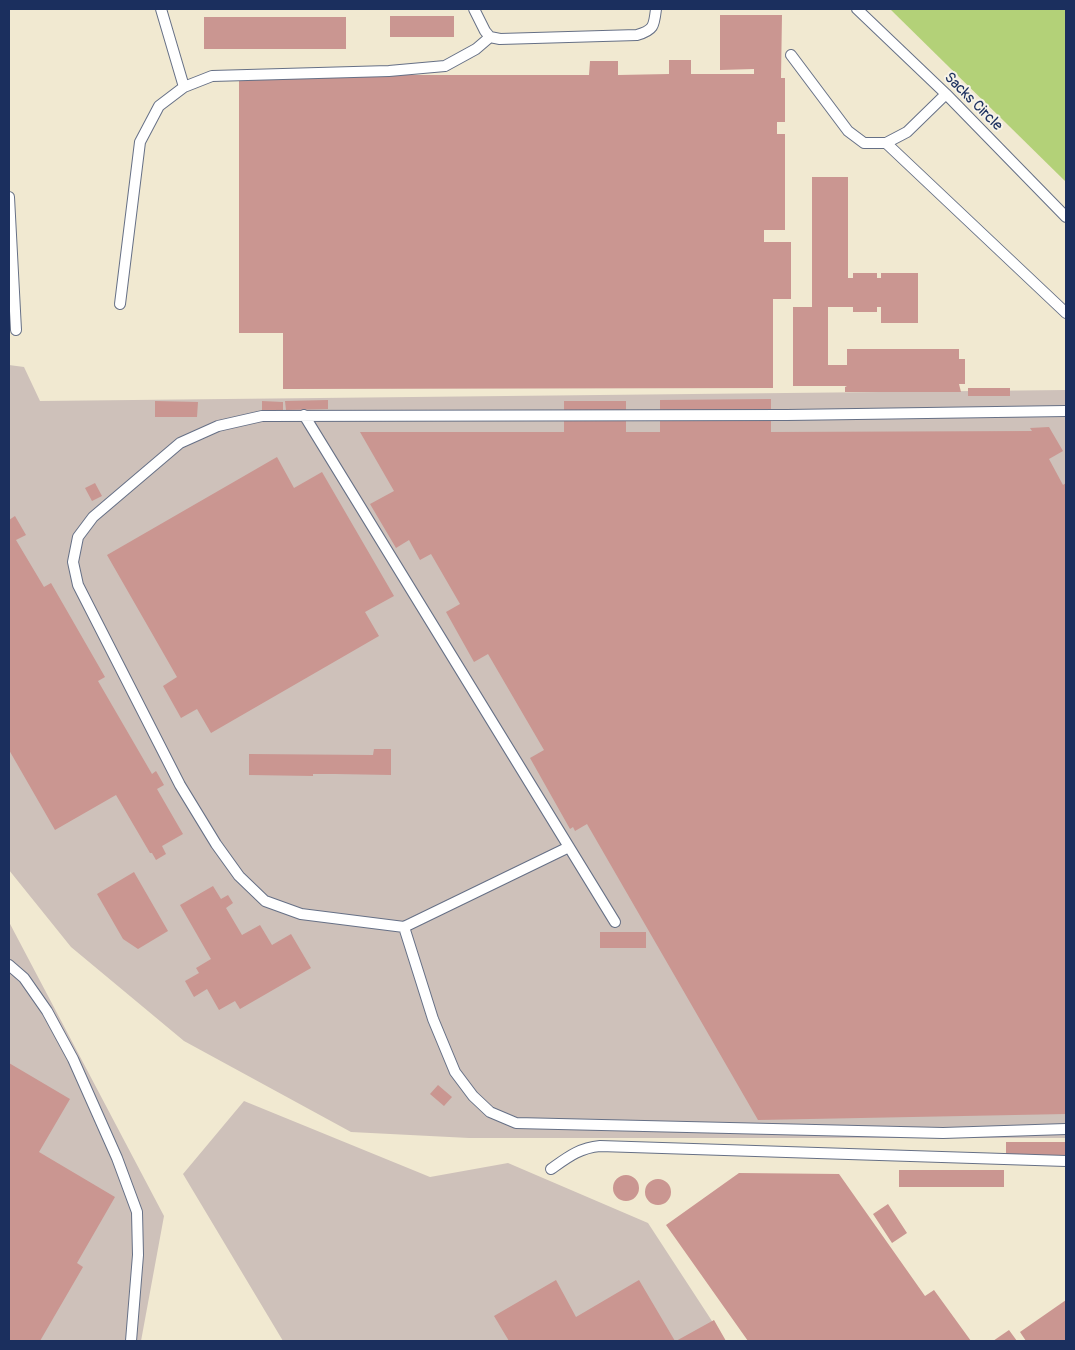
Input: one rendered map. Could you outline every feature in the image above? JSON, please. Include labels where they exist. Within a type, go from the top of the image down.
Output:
[{"type":"lane","points":[[161,9],[184,87]]},
{"type":"lane","points":[[474,9],[490,37],[500,39],[636,35],[648,32],[654,24],[656,9]]},
{"type":"lane","name":"Sacks Circle","points":[[857,9],[946,94],[1066,217]]},
{"type":"lane","points":[[120,304],[140,142],[159,106],[184,87],[212,76],[389,71],[445,66],[476,50],[490,37]]},
{"type":"lane","points":[[791,54],[848,131],[864,143],[886,143],[907,132],[946,94]]},
{"type":"lane","points":[[886,143],[1066,313]]},
{"type":"lane","points":[[9,198],[16,330]]},
{"type":"lane","points":[[569,847],[404,927],[301,914],[265,901],[239,876],[216,844],[180,785],[78,585],[73,562],[78,536],[93,517],[180,443],[218,426],[262,416],[787,415],[1066,410]]},
{"type":"lane","points":[[304,415],[615,922]]},
{"type":"lane","points":[[404,927],[434,1019],[455,1072],[473,1096],[490,1112],[516,1123],[943,1133],[1066,1129]]},
{"type":"lane","points":[[9,965],[24,978],[47,1011],[73,1059],[117,1158],[137,1212],[138,1255],[131,1341]]},
{"type":"lane","points":[[551,1169],[585,1148],[600,1146],[1066,1161]]},
{"type":"shaded area","points":[[9,365],[24,367],[40,401],[1066,390],[1066,1138],[469,1138],[351,1132],[184,1041],[71,947],[9,870]]},
{"type":"shaded area","points":[[9,922],[164,1216],[141,1341],[9,1341]]},
{"type":"shaded area","points":[[244,1101],[430,1177],[508,1163],[648,1223],[725,1341],[283,1341],[183,1174]]},
{"type":"green space","points":[[890,9],[1066,9],[1066,182]]},
{"type":"building","points":[[720,15],[782,15],[781,78],[785,78],[785,122],[777,122],[777,134],[785,134],[785,230],[764,230],[764,242],[791,242],[791,299],[773,299],[773,388],[283,389],[283,333],[239,333],[239,75],[589,75],[590,61],[618,61],[618,75],[669,74],[669,60],[691,60],[691,74],[754,74],[754,69],[720,70]]},
{"type":"building","points":[[390,16],[454,16],[454,37],[390,37]]},
{"type":"building","points":[[204,17],[346,17],[346,49],[204,49]]},
{"type":"building","points":[[812,177],[848,177],[848,278],[853,278],[853,273],[877,273],[877,278],[881,278],[881,273],[918,273],[918,323],[881,323],[881,307],[877,307],[877,312],[853,312],[853,307],[828,307],[828,365],[847,365],[847,349],[959,349],[959,359],[965,359],[965,384],[959,384],[961,392],[845,392],[845,387],[847,386],[793,386],[793,307],[812,307]]},
{"type":"building","points":[[968,388],[1010,388],[1010,396],[968,396]]},
{"type":"building","points":[[771,399],[771,432],[1032,431],[1030,428],[1049,427],[1063,451],[1049,459],[1063,485],[1066,483],[1066,1114],[758,1120],[587,824],[575,831],[573,827],[570,829],[530,758],[544,750],[488,654],[474,662],[446,612],[460,604],[431,554],[420,560],[409,540],[396,548],[370,504],[394,491],[360,432],[564,432],[564,401],[626,401],[626,432],[660,432],[660,400]]},
{"type":"building","points":[[328,400],[328,409],[286,410],[285,401]]},
{"type":"building","points":[[155,401],[198,402],[197,417],[155,417]]},
{"type":"building","points":[[262,401],[283,402],[283,410],[262,410]]},
{"type":"building","points":[[277,457],[294,488],[322,472],[394,596],[365,612],[379,636],[211,733],[197,709],[181,718],[163,686],[177,677],[107,555]]},
{"type":"building","points":[[95,483],[102,496],[92,501],[85,488]]},
{"type":"building","points":[[15,516],[26,535],[16,540],[44,587],[51,583],[105,677],[98,681],[152,774],[156,771],[164,785],[157,789],[183,834],[162,846],[166,854],[156,860],[116,795],[55,830],[9,750],[9,520]]},
{"type":"building","points":[[374,749],[391,749],[391,775],[249,775],[249,754],[373,755]]},
{"type":"building","points":[[134,872],[168,931],[138,949],[123,939],[97,894]]},
{"type":"building","points":[[213,886],[221,899],[228,895],[233,903],[226,908],[242,935],[260,925],[272,945],[291,934],[311,968],[240,1009],[235,1001],[219,1010],[207,989],[194,997],[185,981],[199,973],[196,968],[211,959],[180,905]]},
{"type":"building","points":[[600,932],[646,932],[646,948],[600,948]]},
{"type":"building","points":[[9,1063],[70,1099],[39,1152],[115,1197],[77,1263],[83,1267],[40,1341],[9,1341]]},
{"type":"building","points":[[438,1085],[452,1097],[444,1106],[430,1094]]},
{"type":"building","points":[[1006,1142],[1066,1142],[1066,1165],[1006,1159]]},
{"type":"building","points":[[899,1170],[1004,1170],[1004,1187],[899,1187]]},
{"type":"building","points":[[739,1173],[839,1174],[925,1296],[934,1290],[971,1341],[748,1341],[666,1225]]},
{"type":"building","points":[[626,1175],[635,1179],[639,1188],[635,1197],[626,1201],[617,1197],[613,1188],[617,1179]]},
{"type":"building","points":[[658,1179],[667,1183],[671,1192],[667,1201],[658,1205],[649,1201],[645,1192],[649,1183]]},
{"type":"building","points":[[888,1204],[907,1233],[892,1243],[873,1214]]},
{"type":"building","points":[[556,1280],[576,1317],[639,1280],[675,1341],[509,1341],[494,1316]]},
{"type":"building","points":[[1066,1300],[1066,1341],[1026,1341],[1020,1332]]},
{"type":"building","points":[[714,1320],[726,1341],[676,1341]]},
{"type":"building","points":[[1009,1330],[1017,1341],[993,1341]]}]
